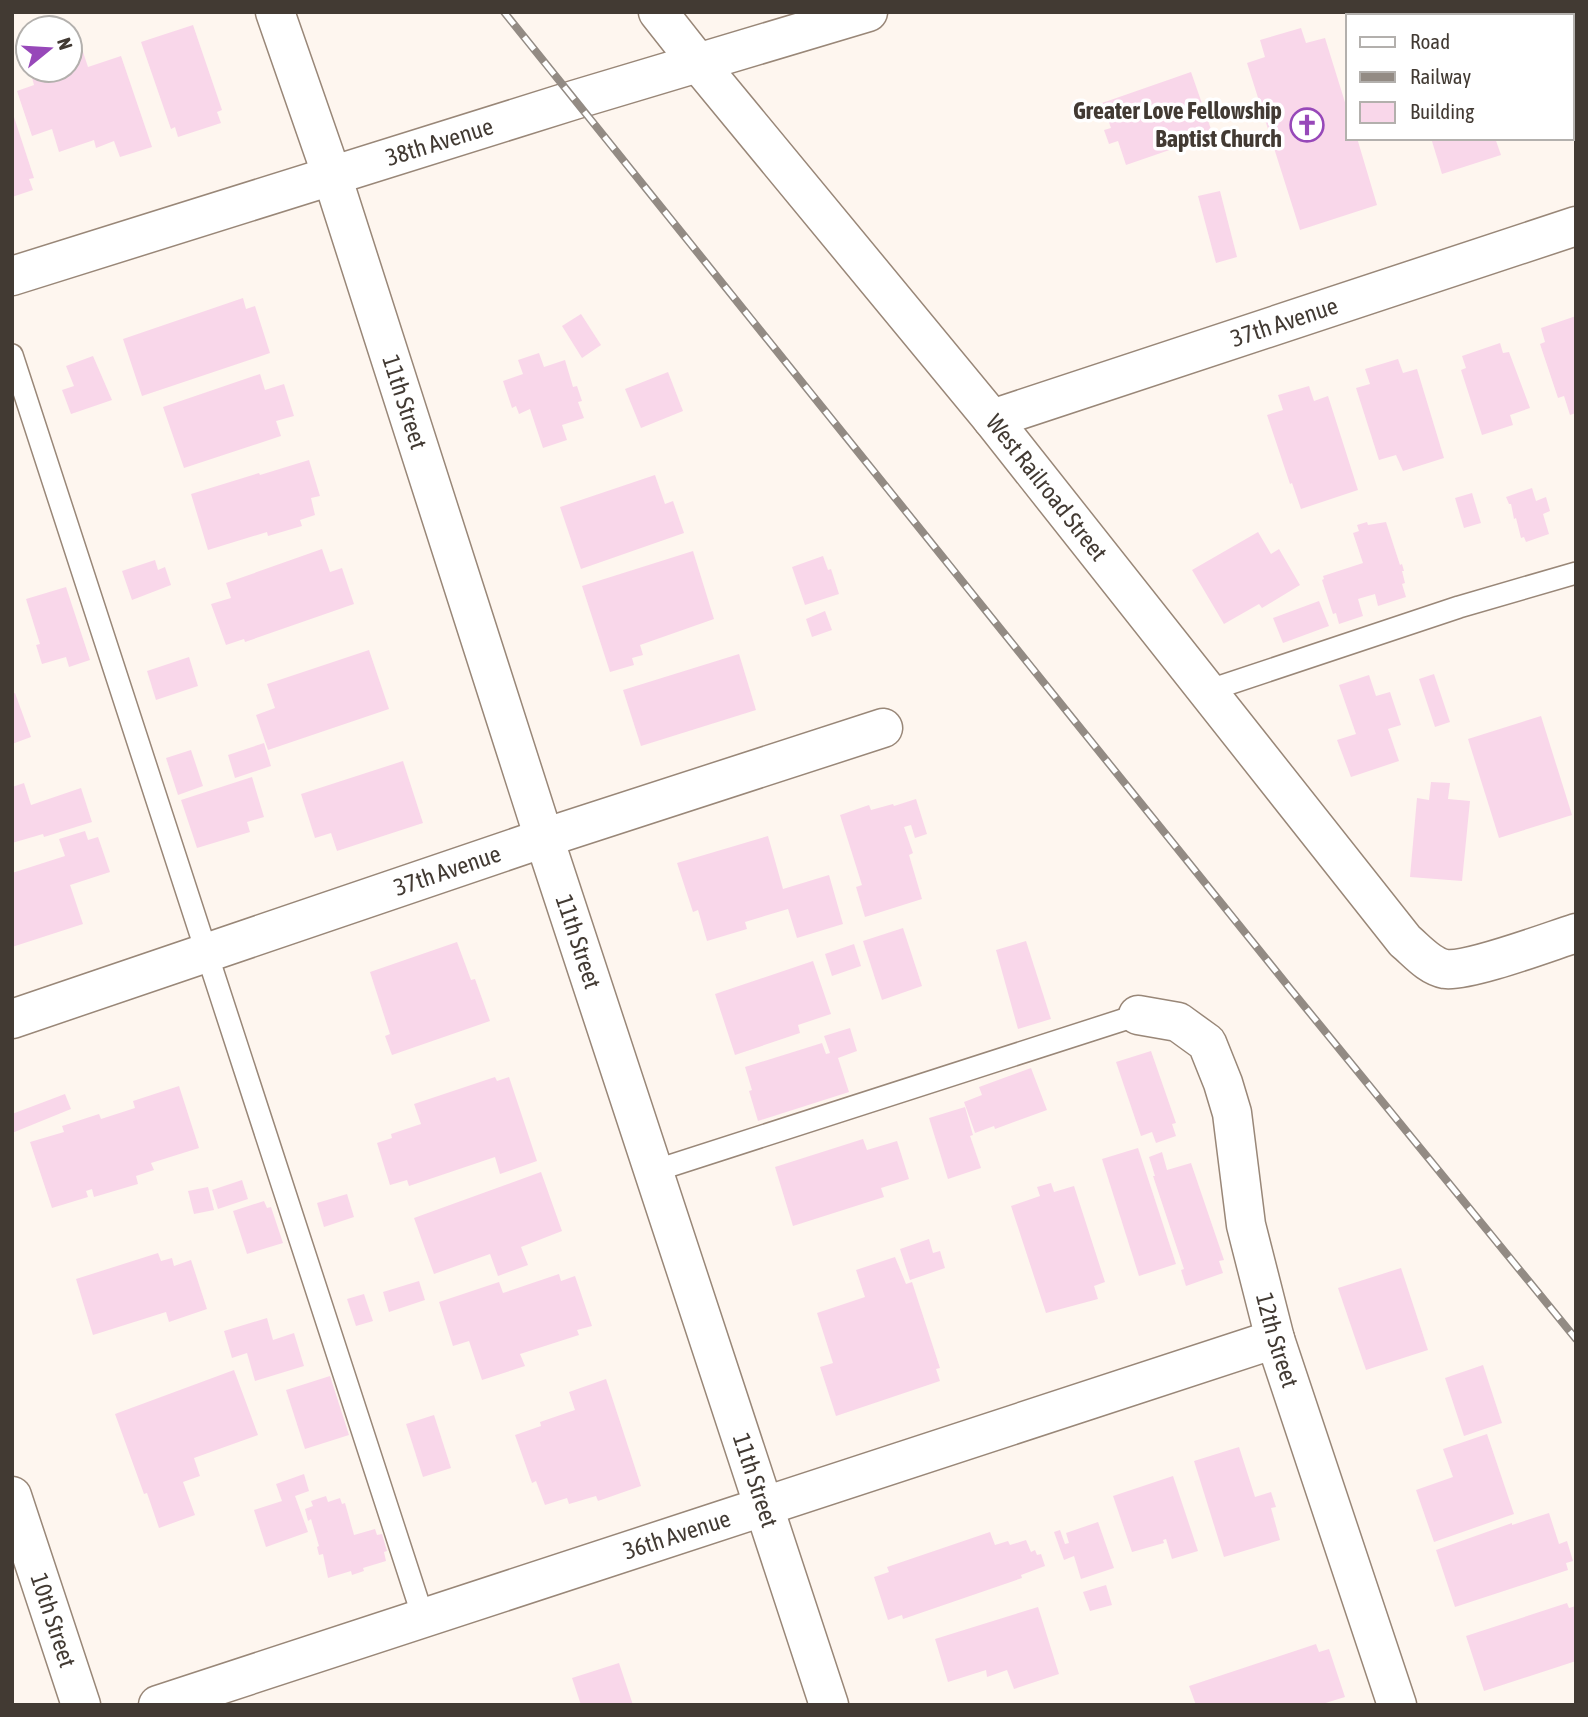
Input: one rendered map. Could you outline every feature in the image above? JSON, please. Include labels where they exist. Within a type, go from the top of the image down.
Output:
[{"type":"street","points":[[275,12],[331,176]]},
{"type":"street","name":"West Railroad Street","points":[[658,12],[992,419],[1405,941],[1432,965],[1446,969],[1467,967],[1576,933]]},
{"type":"street","name":"38th Avenue","points":[[12,276],[574,100],[864,13]]},
{"type":"street","name":"11th Street","points":[[331,176],[544,838],[829,1705]]},
{"type":"street","name":"37th Avenue","points":[[992,419],[1576,226]]},
{"type":"street","name":"37th Avenue","points":[[12,1019],[544,838],[883,728]]},
{"type":"street","name":"12th Street","points":[[1138,1015],[1178,1022],[1207,1043],[1223,1083],[1232,1113],[1246,1225],[1275,1339],[1397,1705]]},
{"type":"street","name":"36th Avenue","points":[[158,1705],[1275,1339]]},
{"type":"street","name":"10th Street","points":[[12,1496],[81,1705]]},
{"type":"lane","points":[[12,355],[423,1617]]},
{"type":"lane","points":[[1207,691],[1460,607],[1576,573]]},
{"type":"lane","points":[[654,1171],[1138,1015]]},
{"type":"building","points":[[193,25],[222,110],[217,112],[221,123],[178,137],[175,127],[171,129],[141,42]]},
{"type":"building","name":"Greater Love Fellowship Baptist Church","points":[[1301,28],[1306,43],[1325,38],[1346,106],[1346,140],[1358,140],[1377,205],[1300,230],[1247,63],[1265,57],[1260,40]]},
{"type":"building","points":[[84,55],[88,67],[121,56],[152,147],[120,157],[114,141],[96,148],[94,140],[59,152],[52,129],[32,136],[17,91],[34,85],[84,84]]},
{"type":"building","points":[[1576,60],[1576,101],[1574,98]]},
{"type":"building","points":[[1191,72],[1213,135],[1126,165],[1118,141],[1109,144],[1104,130],[1111,128],[1102,103]]},
{"type":"building","points":[[13,114],[34,178],[29,179],[33,190],[12,197]]},
{"type":"building","points":[[1432,140],[1496,140],[1501,155],[1442,174]]},
{"type":"building","points":[[1220,191],[1237,257],[1216,263],[1198,196]]},
{"type":"building","points":[[243,298],[246,309],[255,306],[270,353],[142,396],[123,339]]},
{"type":"building","points":[[581,314],[601,345],[582,358],[562,326]]},
{"type":"building","points":[[1576,316],[1576,413],[1570,415],[1564,396],[1558,398],[1540,344],[1545,342],[1541,328]]},
{"type":"building","points":[[1500,343],[1503,353],[1509,352],[1530,408],[1510,415],[1513,425],[1482,435],[1461,370],[1466,368],[1462,356]]},
{"type":"building","points":[[539,353],[544,367],[565,360],[573,387],[577,386],[582,401],[578,402],[584,418],[562,425],[567,440],[543,448],[530,409],[519,414],[516,406],[512,408],[503,381],[523,374],[518,360]]},
{"type":"building","points":[[93,356],[112,400],[71,414],[62,390],[74,386],[66,366]]},
{"type":"building","points":[[1398,359],[1403,373],[1417,369],[1444,458],[1403,471],[1396,455],[1379,460],[1356,388],[1370,384],[1365,369]]},
{"type":"building","points":[[668,372],[683,411],[641,428],[625,389]]},
{"type":"building","points":[[260,374],[265,390],[284,384],[294,416],[276,421],[281,436],[184,468],[163,407]]},
{"type":"building","points":[[1309,386],[1314,401],[1328,396],[1358,490],[1301,509],[1267,415],[1283,410],[1278,395]]},
{"type":"building","points":[[309,460],[320,496],[311,498],[315,515],[300,520],[302,526],[268,536],[267,532],[208,550],[191,494]]},
{"type":"building","points":[[655,475],[665,504],[673,501],[684,533],[581,569],[560,507]]},
{"type":"building","points":[[1532,488],[1536,501],[1546,497],[1550,511],[1543,514],[1549,534],[1526,542],[1524,537],[1521,538],[1511,504],[1506,497]]},
{"type":"building","points":[[1472,493],[1481,523],[1464,528],[1455,498]]},
{"type":"building","points":[[1367,522],[1368,525],[1386,522],[1404,571],[1405,583],[1402,584],[1406,597],[1378,606],[1375,594],[1358,599],[1363,616],[1339,624],[1336,613],[1333,614],[1323,576],[1363,563],[1353,533],[1359,531],[1357,525]]},
{"type":"building","points":[[1258,532],[1271,554],[1279,549],[1300,585],[1262,608],[1259,604],[1224,624],[1192,570]]},
{"type":"building","points":[[322,549],[330,572],[342,568],[354,604],[245,642],[244,639],[226,645],[211,604],[231,598],[226,583]]},
{"type":"building","points":[[693,551],[714,619],[640,645],[643,655],[632,658],[634,665],[610,672],[582,586]]},
{"type":"building","points":[[823,556],[828,570],[831,569],[839,594],[805,605],[792,567]]},
{"type":"building","points":[[155,560],[158,570],[165,567],[171,585],[132,600],[122,571]]},
{"type":"building","points":[[66,587],[90,660],[69,667],[66,657],[42,664],[36,645],[40,644],[26,599]]},
{"type":"building","points":[[1319,601],[1329,626],[1283,643],[1273,618]]},
{"type":"building","points":[[825,611],[832,630],[812,637],[806,619]]},
{"type":"building","points":[[369,650],[389,709],[268,750],[256,715],[275,708],[267,684]]},
{"type":"building","points":[[739,654],[756,710],[641,746],[623,690]]},
{"type":"building","points":[[189,657],[198,686],[156,700],[147,671]]},
{"type":"building","points":[[1434,674],[1450,722],[1435,727],[1419,679]]},
{"type":"building","points":[[1369,675],[1376,696],[1390,692],[1401,725],[1388,729],[1399,761],[1351,777],[1337,740],[1356,734],[1339,685]]},
{"type":"building","points":[[15,693],[31,737],[12,744],[12,694]]},
{"type":"building","points":[[1541,716],[1572,815],[1499,838],[1468,739]]},
{"type":"building","points":[[264,743],[271,766],[235,778],[228,755]]},
{"type":"building","points":[[191,750],[203,786],[178,795],[166,758]]},
{"type":"building","points":[[403,761],[423,823],[337,851],[331,833],[315,838],[301,794]]},
{"type":"building","points":[[252,777],[264,817],[247,822],[250,832],[197,848],[181,800]]},
{"type":"building","points":[[1431,782],[1450,783],[1448,799],[1470,801],[1462,881],[1410,877],[1417,798],[1429,800]]},
{"type":"building","points":[[24,783],[31,805],[81,788],[92,822],[44,837],[43,834],[12,843],[12,787]]},
{"type":"building","points":[[916,799],[927,834],[915,838],[911,825],[904,827],[913,853],[909,855],[922,899],[865,917],[856,887],[862,885],[840,815],[869,805],[871,810]]},
{"type":"building","points":[[85,831],[88,840],[98,837],[110,872],[70,885],[83,924],[12,947],[12,873],[65,856],[59,839]]},
{"type":"building","points":[[768,836],[783,889],[829,875],[843,924],[797,938],[788,909],[745,922],[747,929],[707,941],[698,910],[693,912],[677,863]]},
{"type":"building","points":[[903,928],[922,986],[882,1000],[863,941]]},
{"type":"building","points":[[1026,941],[1051,1019],[1018,1029],[996,950]]},
{"type":"building","points":[[457,942],[471,980],[475,979],[490,1021],[392,1055],[385,1036],[390,1034],[370,972]]},
{"type":"building","points":[[854,944],[861,966],[832,976],[825,954]]},
{"type":"building","points":[[813,961],[831,1014],[798,1025],[800,1033],[735,1055],[715,994]]},
{"type":"building","points":[[850,1028],[857,1051],[838,1058],[849,1092],[758,1121],[745,1067],[822,1043],[826,1054],[830,1053],[824,1036]]},
{"type":"building","points":[[1151,1051],[1176,1123],[1172,1124],[1176,1136],[1156,1143],[1152,1132],[1141,1136],[1116,1062]]},
{"type":"building","points":[[1031,1068],[1047,1110],[995,1129],[994,1126],[975,1133],[964,1102],[982,1095],[979,1087]]},
{"type":"building","points":[[495,1077],[497,1081],[509,1077],[537,1161],[500,1174],[495,1157],[409,1186],[407,1180],[390,1185],[377,1143],[392,1138],[391,1134],[421,1124],[414,1104]]},
{"type":"building","points":[[179,1086],[199,1148],[151,1163],[154,1170],[136,1176],[138,1184],[94,1197],[92,1189],[86,1191],[88,1197],[52,1208],[30,1142],[64,1132],[62,1126],[99,1114],[101,1119],[135,1108],[133,1101]]},
{"type":"building","points":[[65,1094],[71,1109],[12,1133],[12,1114]]},
{"type":"building","points":[[965,1107],[973,1135],[970,1136],[981,1168],[948,1179],[929,1118]]},
{"type":"building","points":[[863,1139],[867,1150],[897,1141],[909,1179],[881,1188],[884,1197],[793,1226],[775,1167]]},
{"type":"building","points":[[1138,1148],[1176,1264],[1139,1276],[1102,1159]]},
{"type":"building","points":[[1162,1152],[1167,1170],[1191,1163],[1224,1260],[1219,1261],[1223,1273],[1186,1286],[1181,1270],[1184,1269],[1149,1157]]},
{"type":"building","points":[[541,1172],[562,1231],[521,1247],[528,1265],[498,1276],[490,1254],[434,1274],[414,1218]]},
{"type":"building","points":[[242,1180],[248,1199],[218,1209],[212,1190]]},
{"type":"building","points":[[1051,1183],[1054,1192],[1074,1186],[1105,1282],[1094,1286],[1098,1299],[1046,1313],[1011,1206],[1040,1196],[1037,1187]]},
{"type":"building","points":[[208,1187],[214,1210],[194,1214],[188,1191]]},
{"type":"building","points":[[347,1194],[354,1217],[324,1227],[317,1203]]},
{"type":"building","points":[[264,1201],[267,1208],[271,1207],[283,1243],[247,1254],[233,1211]]},
{"type":"building","points":[[929,1239],[933,1253],[940,1251],[945,1268],[910,1280],[900,1249]]},
{"type":"building","points":[[158,1253],[161,1261],[172,1258],[174,1266],[191,1260],[207,1309],[169,1322],[166,1312],[93,1335],[76,1279]]},
{"type":"building","points":[[895,1257],[906,1284],[912,1282],[940,1368],[936,1369],[940,1381],[836,1416],[820,1367],[833,1363],[817,1313],[865,1297],[856,1270]]},
{"type":"building","points":[[1401,1268],[1428,1350],[1366,1370],[1338,1288]]},
{"type":"building","points":[[559,1274],[561,1281],[575,1276],[592,1326],[577,1330],[579,1335],[520,1354],[525,1366],[482,1380],[469,1341],[453,1346],[439,1302],[499,1282],[503,1293]]},
{"type":"building","points":[[419,1281],[425,1300],[389,1312],[383,1292]]},
{"type":"building","points":[[364,1294],[373,1321],[356,1326],[347,1299]]},
{"type":"building","points":[[267,1318],[273,1340],[294,1333],[304,1366],[255,1381],[247,1353],[232,1358],[224,1331]]},
{"type":"building","points":[[1483,1365],[1502,1423],[1464,1436],[1445,1378]]},
{"type":"building","points":[[234,1370],[258,1435],[194,1458],[200,1476],[183,1482],[195,1515],[159,1528],[115,1414]]},
{"type":"building","points":[[330,1376],[349,1435],[305,1449],[286,1390]]},
{"type":"building","points":[[606,1379],[641,1486],[598,1501],[596,1496],[569,1504],[567,1498],[545,1505],[536,1481],[532,1483],[515,1435],[541,1426],[540,1422],[575,1410],[569,1392]]},
{"type":"building","points":[[434,1415],[451,1468],[423,1477],[406,1424]]},
{"type":"building","points":[[1487,1434],[1514,1514],[1434,1542],[1416,1490],[1453,1477],[1443,1449]]},
{"type":"building","points":[[1239,1447],[1255,1497],[1271,1492],[1276,1507],[1271,1508],[1280,1540],[1224,1557],[1194,1461]]},
{"type":"building","points":[[304,1474],[309,1491],[295,1496],[308,1532],[266,1547],[254,1510],[282,1501],[276,1484]]},
{"type":"building","points":[[1173,1476],[1198,1551],[1172,1559],[1166,1539],[1163,1540],[1164,1543],[1132,1552],[1113,1496]]},
{"type":"building","points":[[326,1496],[328,1502],[340,1498],[342,1504],[345,1503],[354,1535],[375,1529],[377,1535],[382,1534],[387,1551],[384,1552],[386,1561],[363,1568],[364,1571],[352,1575],[351,1571],[328,1578],[323,1554],[319,1555],[311,1519],[308,1521],[305,1509],[313,1506],[311,1501]]},
{"type":"building","points":[[1549,1513],[1559,1544],[1567,1541],[1573,1561],[1566,1563],[1568,1570],[1455,1607],[1436,1550]]},
{"type":"building","points":[[1098,1522],[1114,1568],[1081,1579],[1074,1556],[1064,1560],[1054,1532],[1060,1530],[1065,1544],[1069,1543],[1066,1533]]},
{"type":"building","points":[[990,1532],[995,1545],[1008,1541],[1010,1545],[1026,1540],[1031,1552],[1035,1550],[1037,1555],[1041,1554],[1045,1566],[1021,1575],[1022,1578],[903,1619],[902,1615],[888,1620],[874,1577],[889,1572],[887,1567]]},
{"type":"building","points":[[1106,1585],[1112,1605],[1090,1611],[1083,1592]]},
{"type":"building","points":[[1567,1603],[1569,1608],[1576,1606],[1576,1661],[1484,1691],[1466,1636]]},
{"type":"building","points":[[1038,1607],[1059,1674],[1014,1689],[1007,1670],[987,1677],[986,1670],[948,1682],[935,1639]]},
{"type":"building","points":[[1316,1644],[1319,1652],[1329,1649],[1345,1697],[1319,1705],[1196,1705],[1189,1686]]},
{"type":"building","points":[[619,1663],[633,1705],[581,1705],[572,1678]]},
{"type":"railway","points":[[504,12],[1292,991],[1576,1339]]},
{"type":"place","name":"Greater Love Fellowship Baptist Church","points":[[1307,125]]}]
